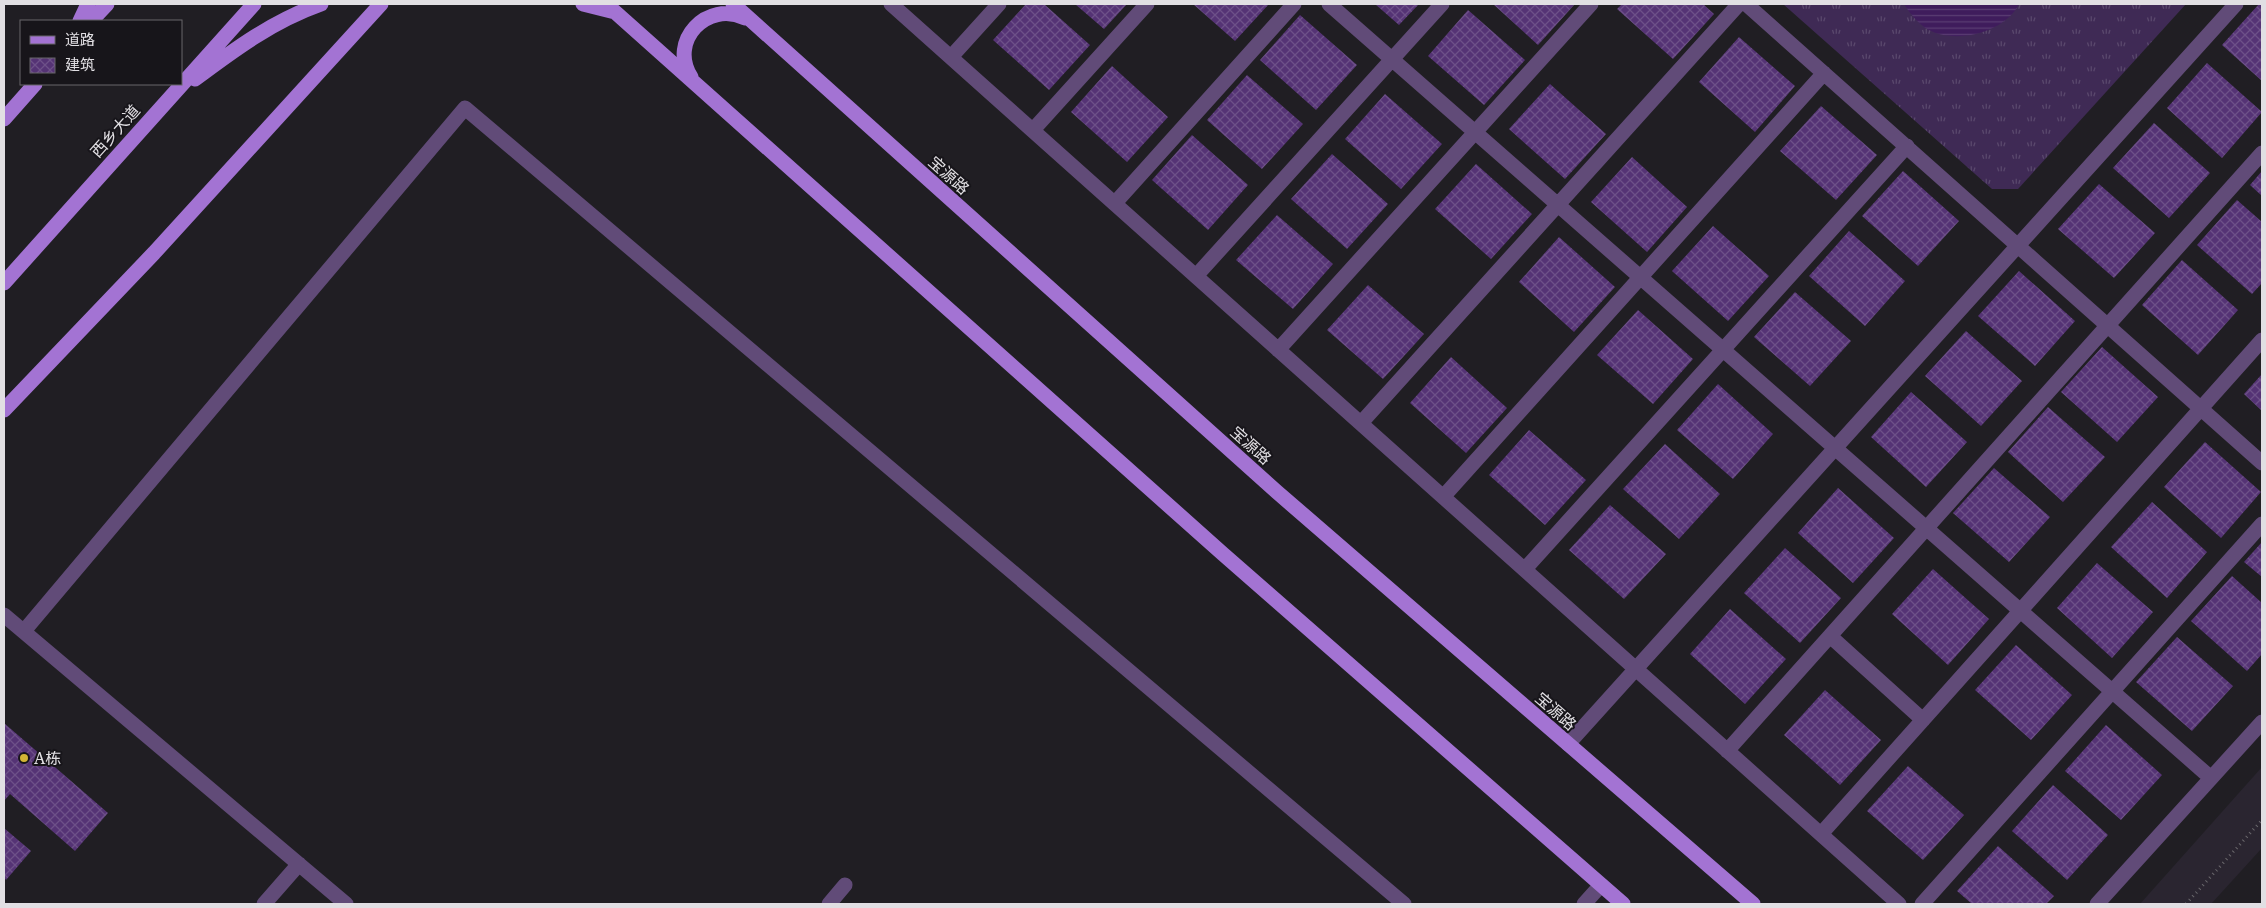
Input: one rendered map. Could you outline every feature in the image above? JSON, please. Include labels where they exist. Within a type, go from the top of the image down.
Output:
[{"type":"main road","points":[[80,20],[88,4]]},
{"type":"main road","points":[[92,20],[107,4]]},
{"type":"main road","name":"西乡大道","points":[[182,83],[254,4]]},
{"type":"main road","points":[[164,103],[246,40],[300,11],[321,4]]},
{"type":"main road","points":[[4,410],[154,252],[381,4]]},
{"type":"main road","points":[[583,4],[611,8],[1216,548],[1623,904]]},
{"type":"main road","name":"宝源路","points":[[732,4],[1276,492],[1753,904]]},
{"type":"main road","points":[[698,86],[685,64],[684,48],[688,34],[696,23],[707,16],[720,12],[733,13],[755,24]]},
{"type":"main road","points":[[4,120],[34,85]]},
{"type":"main road","name":"西乡大道","points":[[4,283],[180,85]]},
{"type":"street","points":[[891,4],[1899,904]]},
{"type":"street","points":[[951,57],[998,4]]},
{"type":"street","points":[[1033,130],[1146,4]]},
{"type":"street","points":[[1114,203],[1294,4]]},
{"type":"street","points":[[1329,4],[2211,778]]},
{"type":"street","points":[[1196,276],[1442,4]]},
{"type":"street","points":[[1278,350],[1590,4]]},
{"type":"street","points":[[1361,423],[1739,4]]},
{"type":"street","points":[[1746,4],[2262,463]]},
{"type":"street","points":[[1568,744],[2236,4]]},
{"type":"street","points":[[1443,496],[1824,73]]},
{"type":"street","points":[[24,631],[465,108],[1404,904]]},
{"type":"street","points":[[1525,569],[1907,146]]},
{"type":"street","points":[[1727,751],[2262,153]]},
{"type":"street","points":[[1820,834],[2262,340]]},
{"type":"street","points":[[1922,904],[2262,524]]},
{"type":"street","points":[[4,615],[346,904]]},
{"type":"street","points":[[1830,636],[1923,720]]},
{"type":"street","points":[[2097,904],[2262,722]]},
{"type":"street","points":[[264,904],[299,864]]},
{"type":"street","points":[[829,904],[846,885]]},
{"type":"street","points":[[1584,904],[1600,885]]},
{"type":"path","points":[[2186,904],[2262,820]]},
{"type":"shaded area","points":[[1904,4],[2019,4],[2002,23],[1989,29],[1976,34],[1948,36],[1935,33],[1924,27]]},
{"type":"shaded area","points":[[2262,767],[2262,848],[2211,904],[2140,904]]},
{"type":"green space","points":[[1783,4],[2186,4],[2018,189],[1992,189]]},
{"type":"building","points":[[1026,4],[1044,4],[1090,45],[1049,90],[993,40]]},
{"type":"building","points":[[1075,4],[1127,4],[1104,29]]},
{"type":"building","points":[[1193,4],[1269,4],[1235,41]]},
{"type":"building","points":[[1375,4],[1419,4],[1399,25]]},
{"type":"building","points":[[1493,4],[1575,4],[1538,45]]},
{"type":"building","points":[[1622,4],[1703,4],[1714,14],[1673,59],[1617,9]]},
{"type":"building","points":[[2259,4],[2262,4],[2262,81],[2222,45]]},
{"type":"building","points":[[1468,10],[1525,60],[1484,105],[1428,56]]},
{"type":"building","points":[[1300,15],[1357,65],[1316,110],[1260,60]]},
{"type":"building","points":[[1739,37],[1795,86],[1755,132],[1699,82]]},
{"type":"building","points":[[2207,63],[2262,112],[2222,158],[2167,108]]},
{"type":"building","points":[[1112,66],[1168,117],[1127,162],[1071,112]]},
{"type":"building","points":[[1247,75],[1303,124],[1262,169],[1207,120]]},
{"type":"building","points":[[1550,84],[1606,134],[1565,179],[1509,129]]},
{"type":"building","points":[[1385,94],[1442,144],[1401,189],[1345,139]]},
{"type":"building","points":[[1821,106],[1877,155],[1836,200],[1780,151]]},
{"type":"building","points":[[2154,123],[2210,173],[2169,218],[2113,168]]},
{"type":"building","points":[[1192,135],[1248,185],[1208,230],[1152,180]]},
{"type":"building","points":[[1332,154],[1388,204],[1347,249],[1291,199]]},
{"type":"building","points":[[1632,157],[1687,207],[1647,252],[1591,202]]},
{"type":"building","points":[[1476,164],[1532,214],[1491,259],[1435,209]]},
{"type":"building","points":[[1903,171],[1959,221],[1918,266],[1862,216]]},
{"type":"building","points":[[2262,171],[2262,196],[2250,185]]},
{"type":"building","points":[[2099,184],[2155,233],[2114,278],[2058,229]]},
{"type":"building","points":[[2237,200],[2262,222],[2262,283],[2252,294],[2197,245]]},
{"type":"building","points":[[1277,215],[1333,264],[1293,309],[1236,260]]},
{"type":"building","points":[[1713,226],[1769,276],[1728,321],[1672,271]]},
{"type":"building","points":[[1849,231],[1905,281],[1865,326],[1809,276]]},
{"type":"building","points":[[1559,237],[1615,287],[1574,332],[1519,282]]},
{"type":"building","points":[[2182,260],[2238,310],[2198,355],[2142,305]]},
{"type":"building","points":[[2019,271],[2075,321],[2035,366],[1978,316]]},
{"type":"building","points":[[1368,285],[1424,334],[1383,379],[1327,330]]},
{"type":"building","points":[[1795,292],[1851,341],[1810,386],[1754,337]]},
{"type":"building","points":[[1638,310],[1693,359],[1653,404],[1597,355]]},
{"type":"building","points":[[1966,331],[2022,381],[1981,426],[1925,376]]},
{"type":"building","points":[[2102,347],[2158,397],[2117,442],[2061,392]]},
{"type":"building","points":[[1451,357],[1507,408],[1466,453],[1410,403]]},
{"type":"building","points":[[2262,374],[2262,411],[2244,394]]},
{"type":"building","points":[[1718,384],[1773,434],[1733,479],[1677,430]]},
{"type":"building","points":[[1911,392],[1967,442],[1926,487],[1871,437]]},
{"type":"building","points":[[2048,407],[2105,457],[2063,502],[2008,452]]},
{"type":"building","points":[[1529,430],[1586,480],[1545,525],[1489,475]]},
{"type":"building","points":[[2205,442],[2261,492],[2221,538],[2164,487]]},
{"type":"building","points":[[1665,444],[1720,494],[1679,539],[1623,489]]},
{"type":"building","points":[[1994,468],[2050,517],[2009,562],[1953,513]]},
{"type":"building","points":[[1838,488],[1894,538],[1853,583],[1798,533]]},
{"type":"building","points":[[2152,502],[2207,552],[2167,598],[2111,547]]},
{"type":"building","points":[[1610,505],[1666,554],[1624,599],[1569,550]]},
{"type":"building","points":[[2262,542],[2262,577],[2244,562]]},
{"type":"building","points":[[1785,548],[1841,598],[1800,643],[1744,593]]},
{"type":"building","points":[[2097,563],[2153,612],[2112,658],[2057,608]]},
{"type":"building","points":[[1933,569],[1989,619],[1948,665],[1892,614]]},
{"type":"building","points":[[2232,576],[2262,603],[2262,654],[2247,671],[2191,621]]},
{"type":"building","points":[[1730,609],[1786,659],[1745,704],[1690,654]]},
{"type":"building","points":[[2177,637],[2233,686],[2192,731],[2136,682]]},
{"type":"building","points":[[2016,645],[2072,695],[2031,740],[1975,690]]},
{"type":"building","points":[[1825,690],[1881,740],[1840,785],[1784,735]]},
{"type":"building","name":"A栋","points":[[4,723],[108,813],[75,851],[10,794],[4,801]]},
{"type":"building","points":[[2106,725],[2162,775],[2121,820],[2065,771]]},
{"type":"building","points":[[1908,766],[1964,815],[1923,860],[1867,811]]},
{"type":"building","points":[[2053,785],[2108,835],[2067,880],[2012,831]]},
{"type":"building","points":[[4,828],[31,851],[6,880],[4,877]]},
{"type":"building","points":[[1998,846],[2054,896],[2046,904],[1972,904],[1957,891]]},
{"type":"place","name":"A栋","points":[[24,758]]}]
